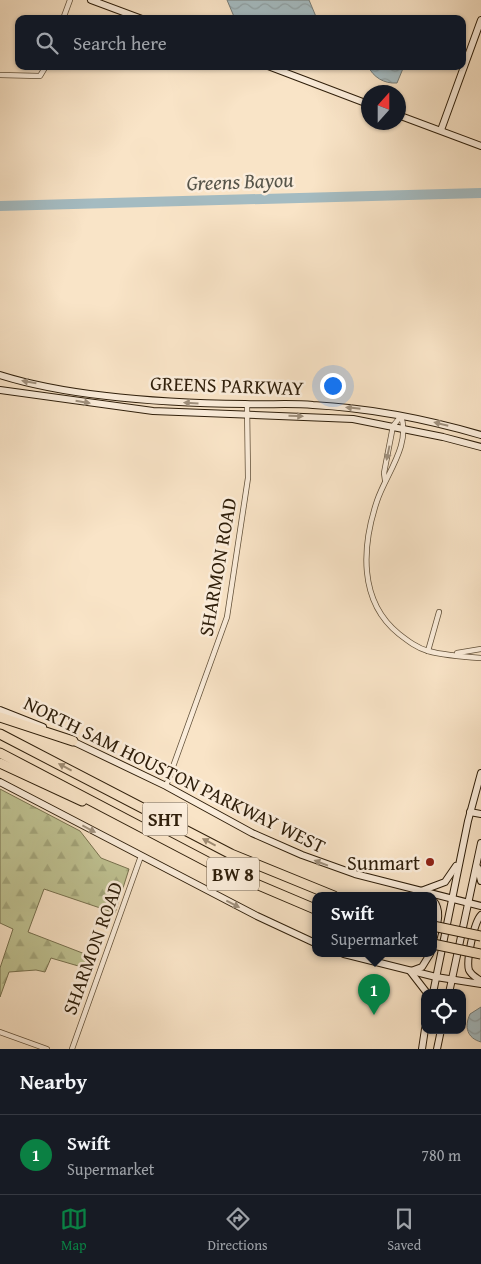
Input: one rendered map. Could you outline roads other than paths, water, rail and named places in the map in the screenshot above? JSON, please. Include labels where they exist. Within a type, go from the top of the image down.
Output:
[{"type":"highway","points":[[0,717],[72,742]]},
{"type":"highway","name":"SHT","points":[[0,734],[231,854],[324,892]]},
{"type":"highway","name":"SHT","points":[[0,753],[154,832]]},
{"type":"highway","name":"BW 8","points":[[0,763],[154,832],[223,870],[312,908]]},
{"type":"highway","points":[[437,927],[481,936]]},
{"type":"highway","points":[[437,943],[481,954]]},
{"type":"main road","points":[[91,0],[131,15]]},
{"type":"main road","points":[[466,61],[481,20]]},
{"type":"main road","points":[[279,70],[361,101]]},
{"type":"main road","points":[[441,130],[463,70]]},
{"type":"main road","points":[[406,118],[481,146]]},
{"type":"main road","name":"GREENS PARKWAY","points":[[0,375],[23,381],[124,397],[247,404],[329,406],[401,416],[481,435]]},
{"type":"main road","name":"GREENS PARKWAY","points":[[0,390],[153,411],[329,417],[405,428],[481,447]]},
{"type":"main road","points":[[329,406],[329,417]]},
{"type":"main road","name":"NORTH SAM HOUSTON PARKWAY WEST","points":[[0,710],[31,722],[166,786],[252,833],[302,856],[355,874],[424,892]]},
{"type":"main road","points":[[434,989],[470,812],[481,773]]},
{"type":"main road","points":[[0,782],[291,934],[312,942]]},
{"type":"main road","points":[[470,812],[481,814]]},
{"type":"main road","points":[[450,989],[481,843]]},
{"type":"main road","points":[[420,891],[445,882],[453,873],[462,851]]},
{"type":"main road","points":[[477,864],[481,881]]},
{"type":"main road","name":"NORTH SAM HOUSTON PARKWAY WEST","points":[[437,895],[481,906]]},
{"type":"main road","points":[[437,906],[437,919]]},
{"type":"main road","points":[[481,915],[476,922],[468,963],[471,973],[481,983]]},
{"type":"main road","points":[[356,957],[436,977],[481,983]]},
{"type":"main road","points":[[410,971],[422,966],[428,957]]},
{"type":"main road","points":[[410,971],[423,989]]},
{"type":"main road","points":[[422,1049],[424,1034]]},
{"type":"main road","points":[[437,1049],[439,1034]]},
{"type":"street","points":[[64,15],[70,0]]},
{"type":"street","points":[[0,75],[40,76],[44,70]]},
{"type":"street","name":"SHARMON ROAD","points":[[166,786],[226,626],[248,478],[247,404]]},
{"type":"street","points":[[385,480],[384,474],[394,426],[401,416]]},
{"type":"street","points":[[401,416],[405,428],[391,473],[385,480],[367,537],[365,558],[371,593],[379,610],[390,626],[412,644],[428,651],[481,658]]},
{"type":"street","points":[[428,651],[439,612]]},
{"type":"street","points":[[453,654],[481,649]]},
{"type":"street","name":"SHARMON ROAD","points":[[72,1049],[141,856]]},
{"type":"street","points":[[0,1032],[47,1049]]},
{"type":"water","points":[[227,0],[309,0],[315,15],[233,15]]},
{"type":"water","points":[[371,70],[402,70],[397,83],[379,79]]},
{"type":"water","points":[[481,1007],[481,1042],[470,1035],[467,1023],[470,1014]]},
{"type":"waterway","name":"Greens Bayou","points":[[0,206],[481,193]]},
{"type":"place","name":"Sunmart","points":[[430,862]]},
{"type":"place","name":"Swift","points":[[374,1015]]}]
